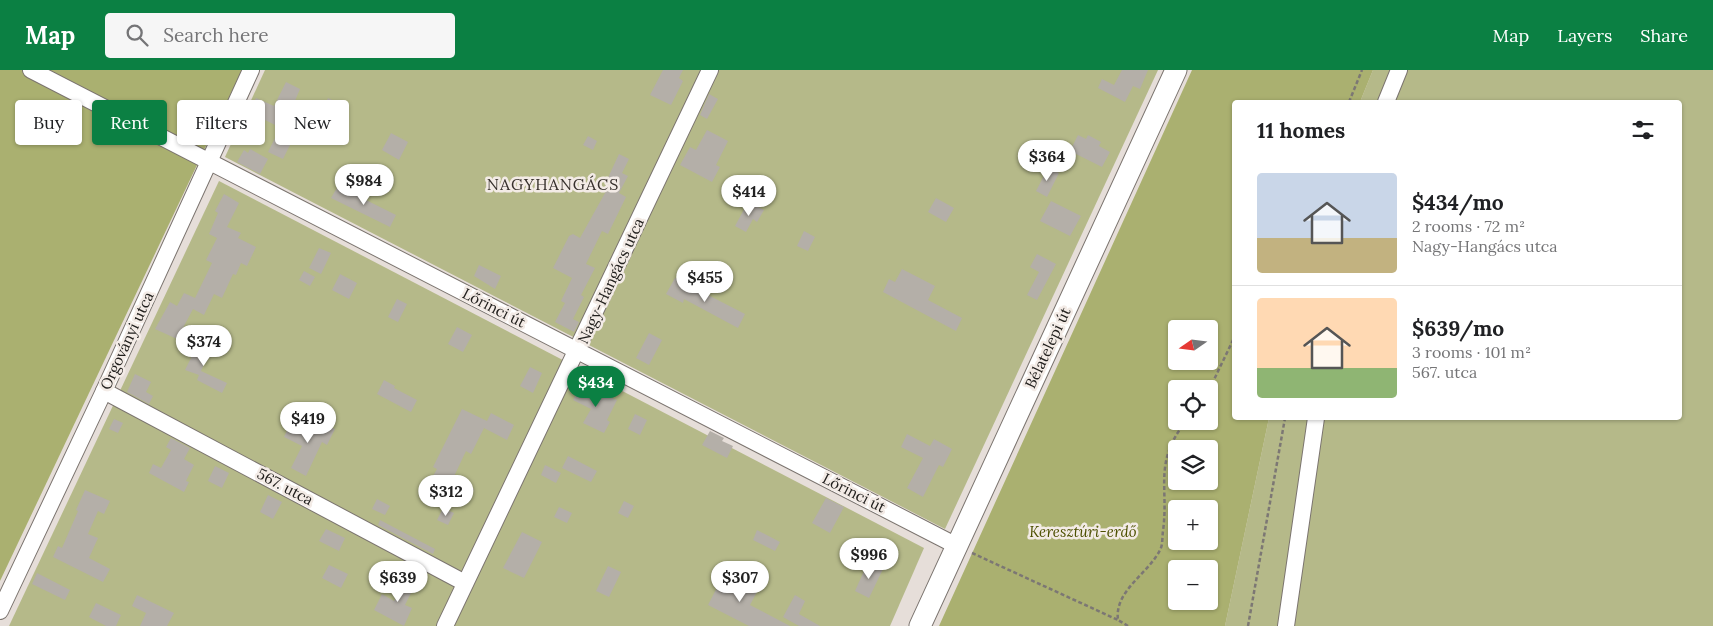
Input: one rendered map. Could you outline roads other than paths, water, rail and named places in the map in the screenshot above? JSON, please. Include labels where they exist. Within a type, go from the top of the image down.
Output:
[{"type":"main road","name":"Bélatelepi út","points":[[920,626],[1176,70]]},
{"type":"street","name":"Lőrinci út","points":[[31,70],[957,546]]},
{"type":"street","name":"Orgoványi utca","points":[[0,611],[104,391],[251,70]]},
{"type":"street","name":"Nagy-Hangács utca","points":[[445,626],[578,351],[710,70]]},
{"type":"street","points":[[1387,100],[1399,70]]},
{"type":"street","name":"567. utca","points":[[104,391],[465,583]]},
{"type":"street","points":[[1286,626],[1316,420]]},
{"type":"district","name":"NAGYHANGÁCS","points":[[553,184]]},
{"type":"park label","name":"Keresztúri-erdő","points":[[1083,532]]}]
